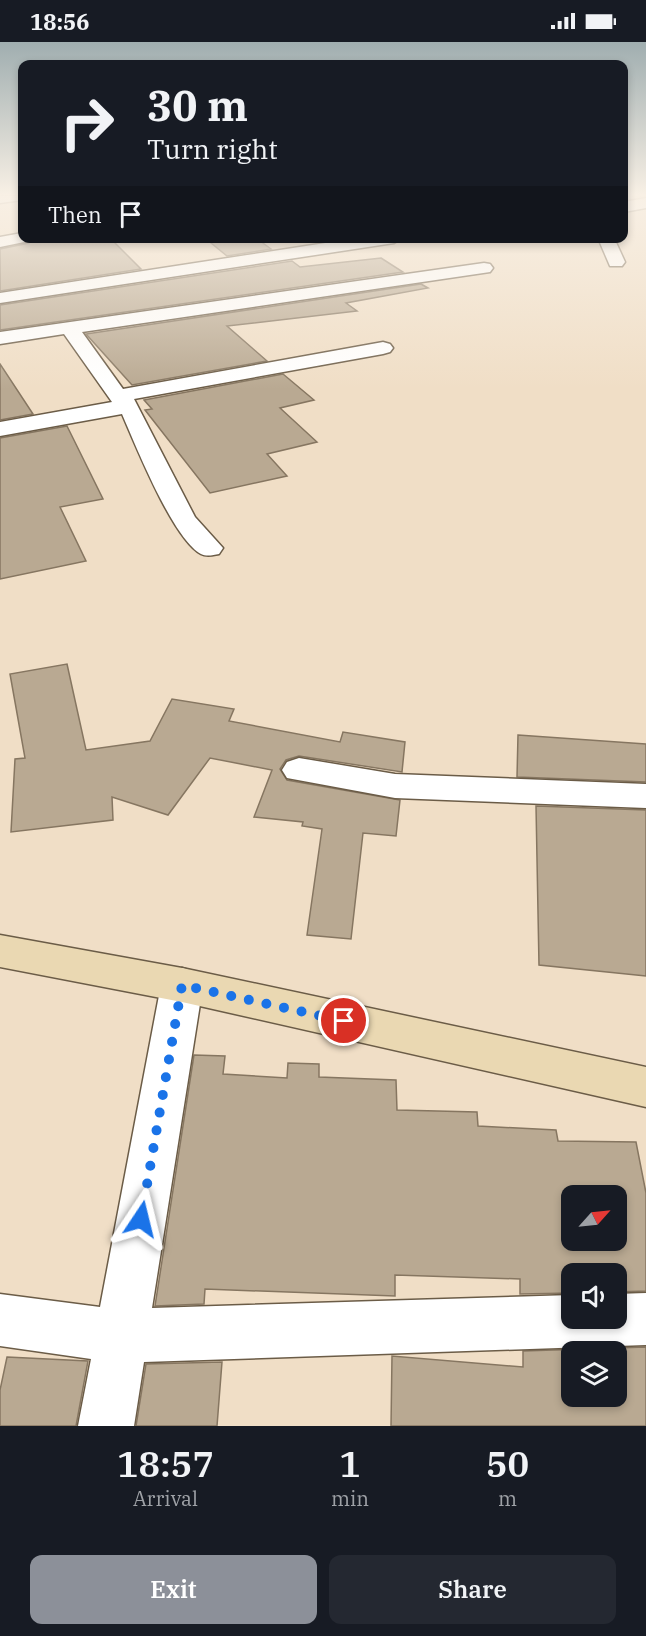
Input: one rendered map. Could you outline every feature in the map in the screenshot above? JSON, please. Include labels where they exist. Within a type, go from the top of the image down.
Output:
[{"type":"street","points":[[0,298],[246,261]]},
{"type":"street","points":[[0,338],[484,268]]},
{"type":"street","points":[[69,327],[123,401],[184,519],[210,548]]},
{"type":"street","points":[[0,429],[123,401],[383,348]]},
{"type":"street","points":[[299,770],[395,786],[646,796]]},
{"type":"street","points":[[0,951],[182,985],[646,1088]]},
{"type":"street","points":[[106,1426],[182,985]]},
{"type":"street","points":[[0,1320],[121,1336],[646,1319]]},
{"type":"building","points":[[0,261],[133,261],[141,269],[0,291]]},
{"type":"building","points":[[292,261],[300,267],[358,261],[385,261],[403,272],[0,330],[0,305]]},
{"type":"building","points":[[421,284],[428,288],[346,303],[357,311],[227,326],[267,361],[132,385],[86,334]]},
{"type":"building","points":[[0,364],[33,414],[0,420]]},
{"type":"building","points":[[283,374],[314,400],[280,408],[317,442],[267,454],[287,476],[210,493],[145,410],[152,409],[144,400]]},
{"type":"building","points":[[67,426],[103,499],[60,507],[86,561],[0,579],[0,438]]},
{"type":"building","points":[[67,664],[86,750],[150,741],[172,699],[234,709],[229,721],[340,742],[343,732],[405,742],[402,772],[299,756],[286,760],[280,769],[287,780],[400,800],[396,836],[363,833],[351,939],[307,935],[322,829],[302,826],[303,822],[254,817],[272,770],[210,758],[168,815],[112,797],[113,820],[11,832],[15,759],[25,758],[10,674]]},
{"type":"building","points":[[518,735],[646,744],[646,782],[517,777]]},
{"type":"building","points":[[536,806],[646,810],[646,976],[539,965]]},
{"type":"building","points":[[194,1055],[225,1056],[223,1074],[287,1078],[288,1063],[319,1064],[319,1077],[396,1080],[397,1110],[477,1112],[478,1126],[556,1130],[558,1141],[636,1142],[646,1193],[646,1291],[627,1292],[627,1263],[561,1263],[561,1293],[520,1294],[520,1279],[395,1275],[395,1296],[205,1289],[204,1304],[155,1306]]},
{"type":"building","points":[[646,1347],[646,1426],[391,1426],[392,1356],[523,1367],[523,1351],[561,1350],[561,1407],[627,1407],[627,1348]]},
{"type":"building","points":[[7,1357],[88,1361],[76,1426],[0,1426],[0,1390]]},
{"type":"building","points":[[222,1362],[217,1426],[136,1426],[146,1364]]},
{"type":"route","points":[[141,1219],[182,985],[344,1021]]}]
